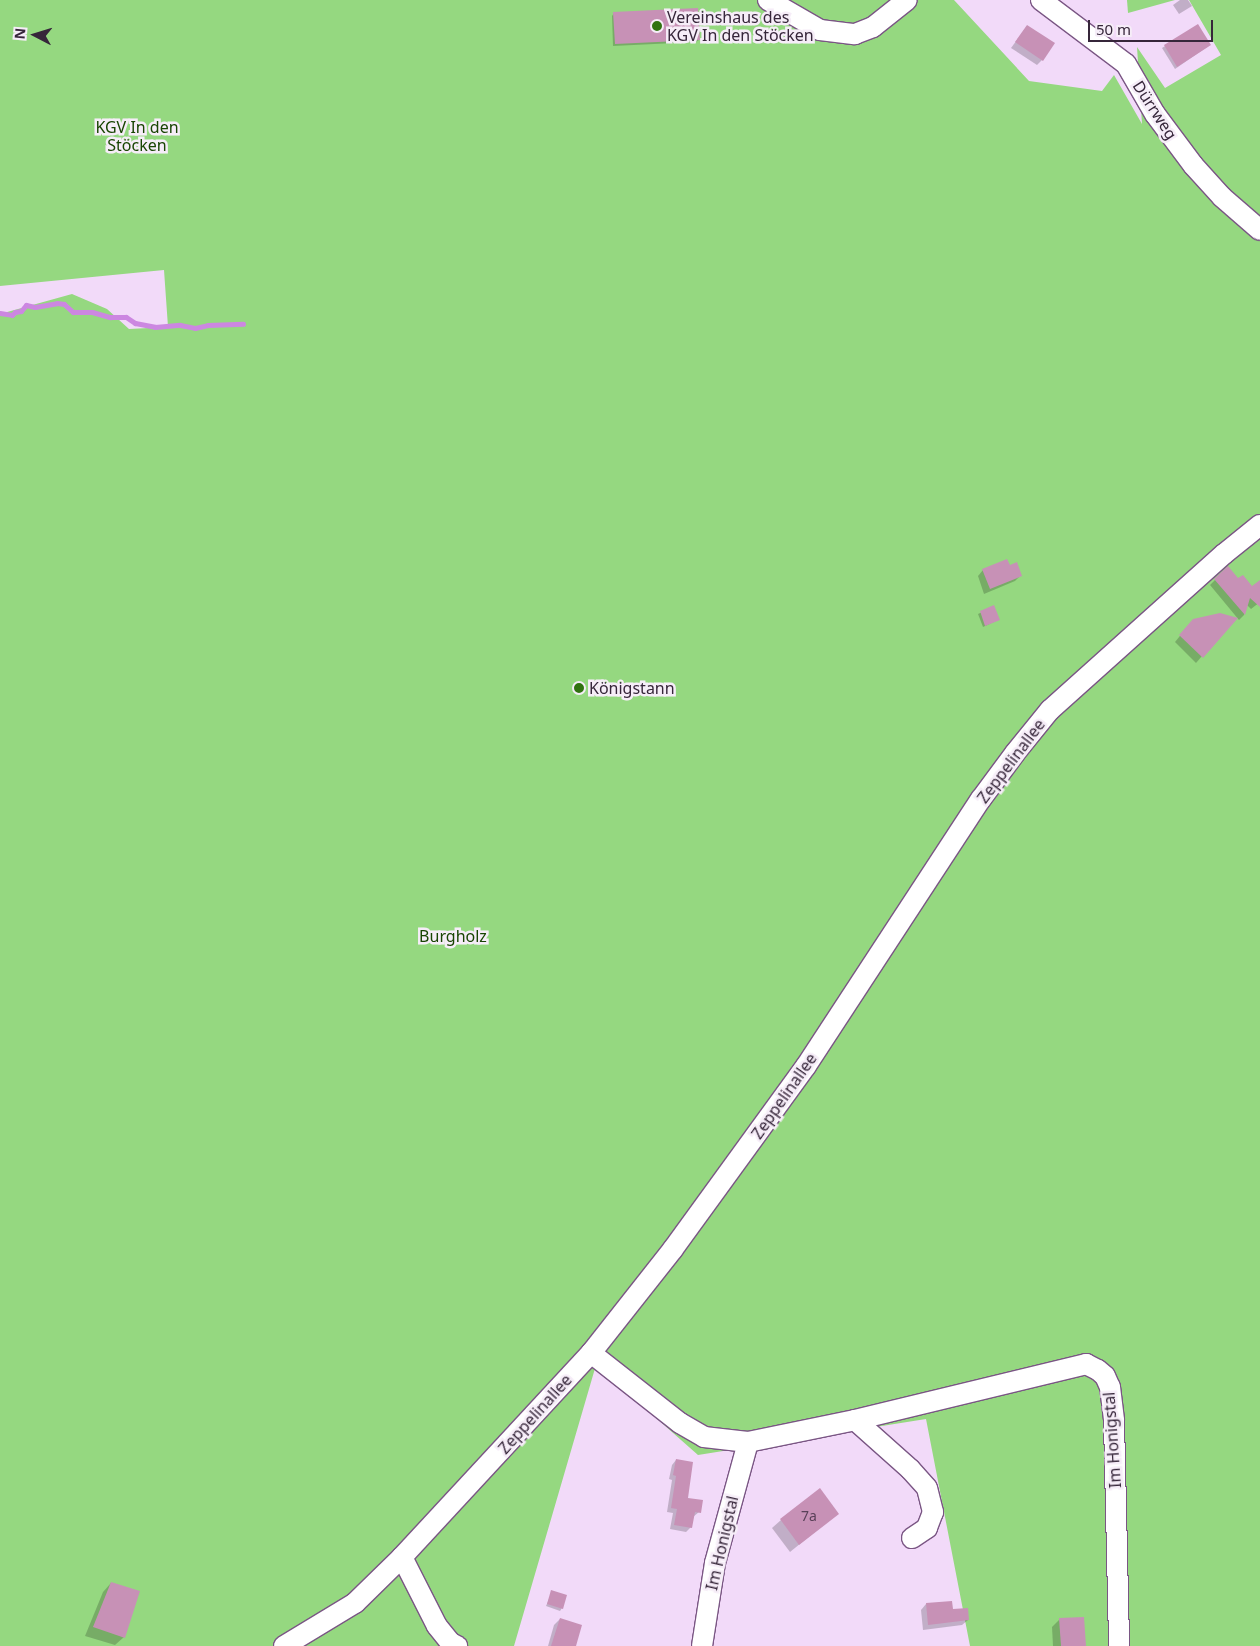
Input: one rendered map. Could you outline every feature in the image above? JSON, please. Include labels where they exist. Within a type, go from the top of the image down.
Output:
[{"type":"street","points":[[768,0],[820,30],[854,34],[873,27],[906,0]]},
{"type":"street","name":"Dürrweg","points":[[1041,0],[1126,64],[1155,114],[1193,165],[1222,197],[1260,230]]},
{"type":"street","name":"Zeppelinallee","points":[[284,1646],[355,1603],[402,1557],[592,1352],[673,1249],[806,1066],[981,799],[1014,754],[1050,710],[1224,554],[1260,525]]},
{"type":"street","name":"Im Honigstal","points":[[592,1352],[680,1423],[704,1438],[748,1442],[855,1420],[1086,1364],[1098,1370],[1110,1387],[1114,1421],[1119,1646]]},
{"type":"street","points":[[855,1420],[910,1469],[927,1488],[933,1512],[927,1528],[912,1538]]},
{"type":"street","name":"Im Honigstal","points":[[702,1646],[715,1563],[748,1442]]},
{"type":"street","points":[[402,1557],[436,1626],[451,1643],[457,1646]]},
{"type":"green space","name":"Burgholz","points":[[0,0],[954,0],[1029,81],[1102,91],[1114,75],[1142,124],[1137,47],[1165,88],[1221,55],[1189,0],[1260,0],[1260,1646],[970,1646],[926,1419],[698,1455],[596,1365],[514,1646],[0,1646],[0,314],[72,294],[107,309],[129,329],[168,327],[164,270],[0,286]]},
{"type":"green space","points":[[1127,0],[1175,0],[1128,13]]},
{"type":"building","name":"Vereinshaus des KGV In den Stöcken","points":[[698,8],[700,40],[615,44],[613,12]]},
{"type":"building","points":[[1198,24],[1211,45],[1177,67],[1164,45]]},
{"type":"building","points":[[1027,25],[1055,43],[1043,61],[1015,42]]},
{"type":"building","points":[[1007,559],[1010,565],[1017,562],[1022,576],[990,589],[982,569]]},
{"type":"building","points":[[1228,566],[1238,578],[1243,575],[1252,586],[1260,580],[1260,607],[1250,598],[1245,615],[1214,579]]},
{"type":"building","points":[[994,605],[1000,620],[985,626],[980,611]]},
{"type":"building","points":[[1220,613],[1238,618],[1203,658],[1179,635],[1193,619]]},
{"type":"building","points":[[676,1459],[693,1462],[688,1498],[703,1500],[701,1513],[695,1512],[692,1528],[674,1525],[677,1509],[671,1508],[676,1476],[673,1475]]},
{"type":"building","points":[[820,1488],[839,1514],[799,1545],[780,1519]]},
{"type":"building","points":[[111,1582],[140,1591],[125,1638],[93,1627]]},
{"type":"building","points":[[551,1590],[567,1595],[563,1609],[547,1604]]},
{"type":"building","points":[[952,1601],[953,1609],[968,1608],[969,1620],[928,1625],[926,1603]]},
{"type":"building","points":[[1084,1617],[1086,1646],[1061,1646],[1059,1618]]},
{"type":"building","points":[[560,1618],[582,1625],[576,1646],[551,1646]]},
{"type":"waterway","points":[[0,313],[12,315],[15,312],[21,311],[26,305],[35,307],[57,303],[64,304],[73,312],[92,312],[110,317],[126,317],[135,323],[155,327],[180,325],[195,328],[208,325],[243,324]]},
{"type":"place","name":"Vereinshaus des KGV In den Stöcken","points":[[657,26]]},
{"type":"place","name":"Königstann","points":[[579,688]]},
{"type":"park label","name":"KGV In den Stöcken","points":[[137,136]]}]
